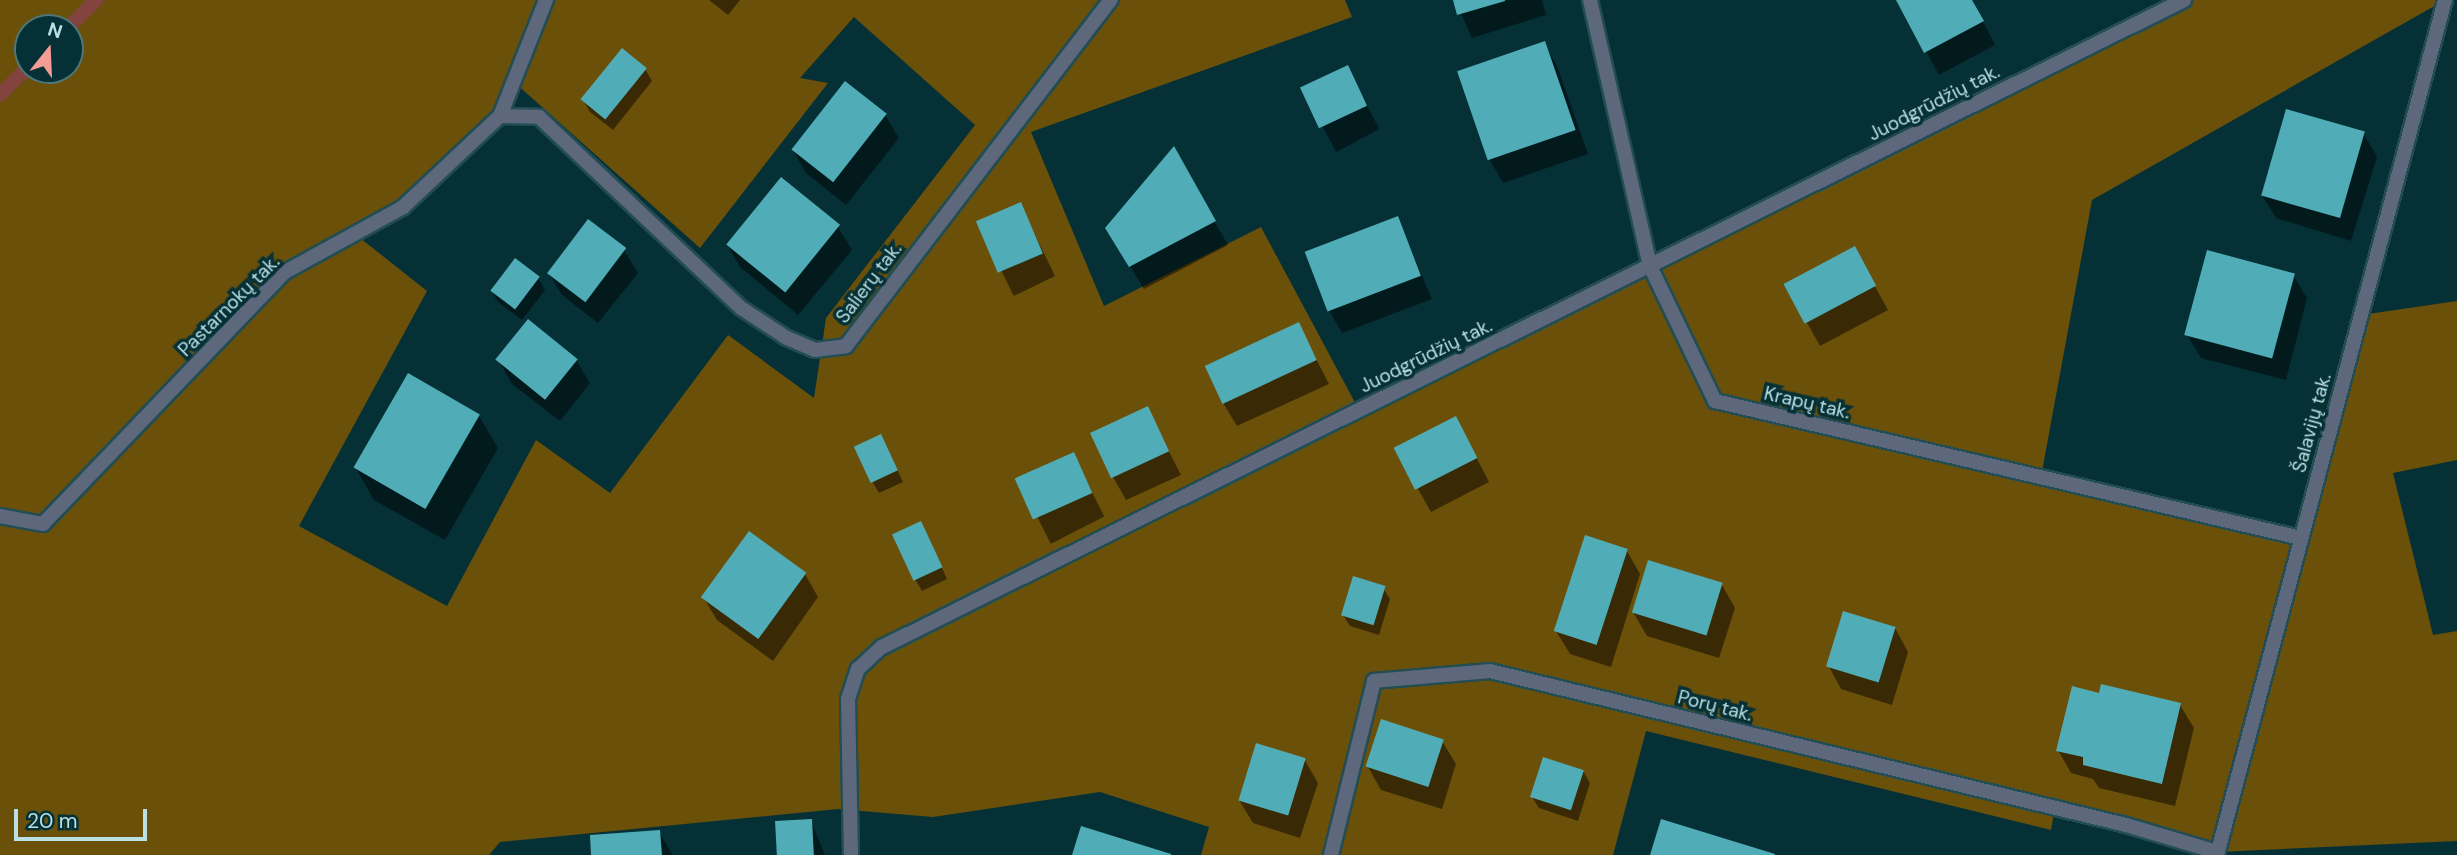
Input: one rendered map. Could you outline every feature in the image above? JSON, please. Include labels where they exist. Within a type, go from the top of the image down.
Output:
[{"type":"street","name":"Pastarnokų tak.","points":[[0,516],[43,524],[285,272],[403,207],[500,116],[546,0]]},
{"type":"street","name":"Salierų tak.","points":[[500,116],[539,117],[752,315],[815,350],[846,345],[1111,0]]},
{"type":"street","name":"Krapų tak.","points":[[1590,0],[1650,266],[1715,401],[2301,538]]},
{"type":"street","name":"Juodgrūdžių tak.","points":[[851,855],[848,699],[858,669],[882,647],[2184,0]]},
{"type":"street","name":"Šalavijų tak.","points":[[2217,853],[2445,0]]},
{"type":"street","name":"Porų tak.","points":[[1331,855],[1374,681],[1490,671],[2126,825],[2217,853]]},
{"type":"shaded area","points":[[0,0],[1345,0],[1352,17],[1031,132],[1104,306],[1261,227],[1359,410],[2184,0],[2445,0],[2092,200],[2041,477],[2301,538],[2361,315],[2457,301],[2457,460],[2393,473],[2433,635],[2457,631],[2457,841],[2217,852],[2055,808],[2051,830],[1646,731],[1613,855],[1201,855],[1209,827],[1100,792],[933,817],[838,809],[500,842],[489,855],[0,855]],"holes":[[[854,17],[975,125],[826,318],[814,398],[728,335],[610,493],[536,440],[447,606],[299,526],[427,291],[355,234],[403,207],[500,116],[514,82],[700,248],[828,83],[800,78]]]},
{"type":"building","points":[[1453,0],[1505,0],[1505,1],[1457,15]]},
{"type":"building","points":[[1896,0],[1972,0],[1984,21],[1924,53]]},
{"type":"building","points":[[1545,41],[1576,130],[1488,160],[1457,71]]},
{"type":"building","points":[[622,48],[647,68],[605,119],[580,99]]},
{"type":"building","points":[[1348,65],[1367,106],[1319,128],[1300,87]]},
{"type":"building","points":[[845,81],[887,114],[833,182],[791,150]]},
{"type":"building","points":[[2286,109],[2365,132],[2340,218],[2261,196]]},
{"type":"building","points":[[1174,146],[1216,221],[1129,267],[1105,228]]},
{"type":"building","points":[[781,177],[840,225],[785,292],[726,245]]},
{"type":"building","points":[[1021,202],[1043,254],[998,273],[976,221]]},
{"type":"building","points":[[1398,216],[1421,276],[1328,312],[1305,252]]},
{"type":"building","points":[[588,219],[626,248],[585,302],[547,273]]},
{"type":"building","points":[[1855,246],[1876,286],[1805,324],[1783,284]]},
{"type":"building","points":[[2207,250],[2295,274],[2272,359],[2184,335]]},
{"type":"building","points":[[515,258],[540,277],[515,309],[490,291]]},
{"type":"building","points":[[528,319],[578,359],[545,400],[495,359]]},
{"type":"building","points":[[1299,322],[1317,360],[1222,404],[1205,366]]},
{"type":"building","points":[[408,373],[480,414],[425,509],[354,467]]},
{"type":"building","points":[[1148,406],[1169,451],[1111,478],[1090,433]]},
{"type":"building","points":[[1456,416],[1477,458],[1415,490],[1394,448]]},
{"type":"building","points":[[881,434],[898,470],[871,483],[854,447]]},
{"type":"building","points":[[1074,452],[1092,493],[1033,520],[1015,478]]},
{"type":"building","points":[[921,521],[943,567],[914,581],[892,535]]},
{"type":"building","points":[[749,531],[806,573],[758,639],[701,597]]},
{"type":"building","points":[[1585,535],[1628,549],[1597,645],[1554,631]]},
{"type":"building","points":[[1648,560],[1723,583],[1707,635],[1632,613]]},
{"type":"building","points":[[1353,576],[1386,586],[1374,625],[1341,615]]},
{"type":"building","points":[[1843,611],[1896,627],[1879,683],[1826,666]]},
{"type":"building","points":[[2101,684],[2181,703],[2162,784],[2083,765],[2083,757],[2056,751],[2072,686],[2099,693]]},
{"type":"building","points":[[1381,719],[1444,739],[1428,787],[1366,767]]},
{"type":"building","points":[[1256,743],[1306,758],[1288,816],[1238,800]]},
{"type":"building","points":[[1543,757],[1584,770],[1571,810],[1530,797]]},
{"type":"building","points":[[812,819],[814,855],[777,855],[775,821]]},
{"type":"building","points":[[1661,819],[1775,854],[1775,855],[1650,855]]},
{"type":"building","points":[[1081,826],[1171,854],[1171,855],[1072,855]]},
{"type":"building","points":[[660,830],[662,855],[591,855],[590,835]]},
{"type":"waterway","points":[[82,14],[96,0]]},
{"type":"waterway","points":[[0,95],[14,81]]}]
